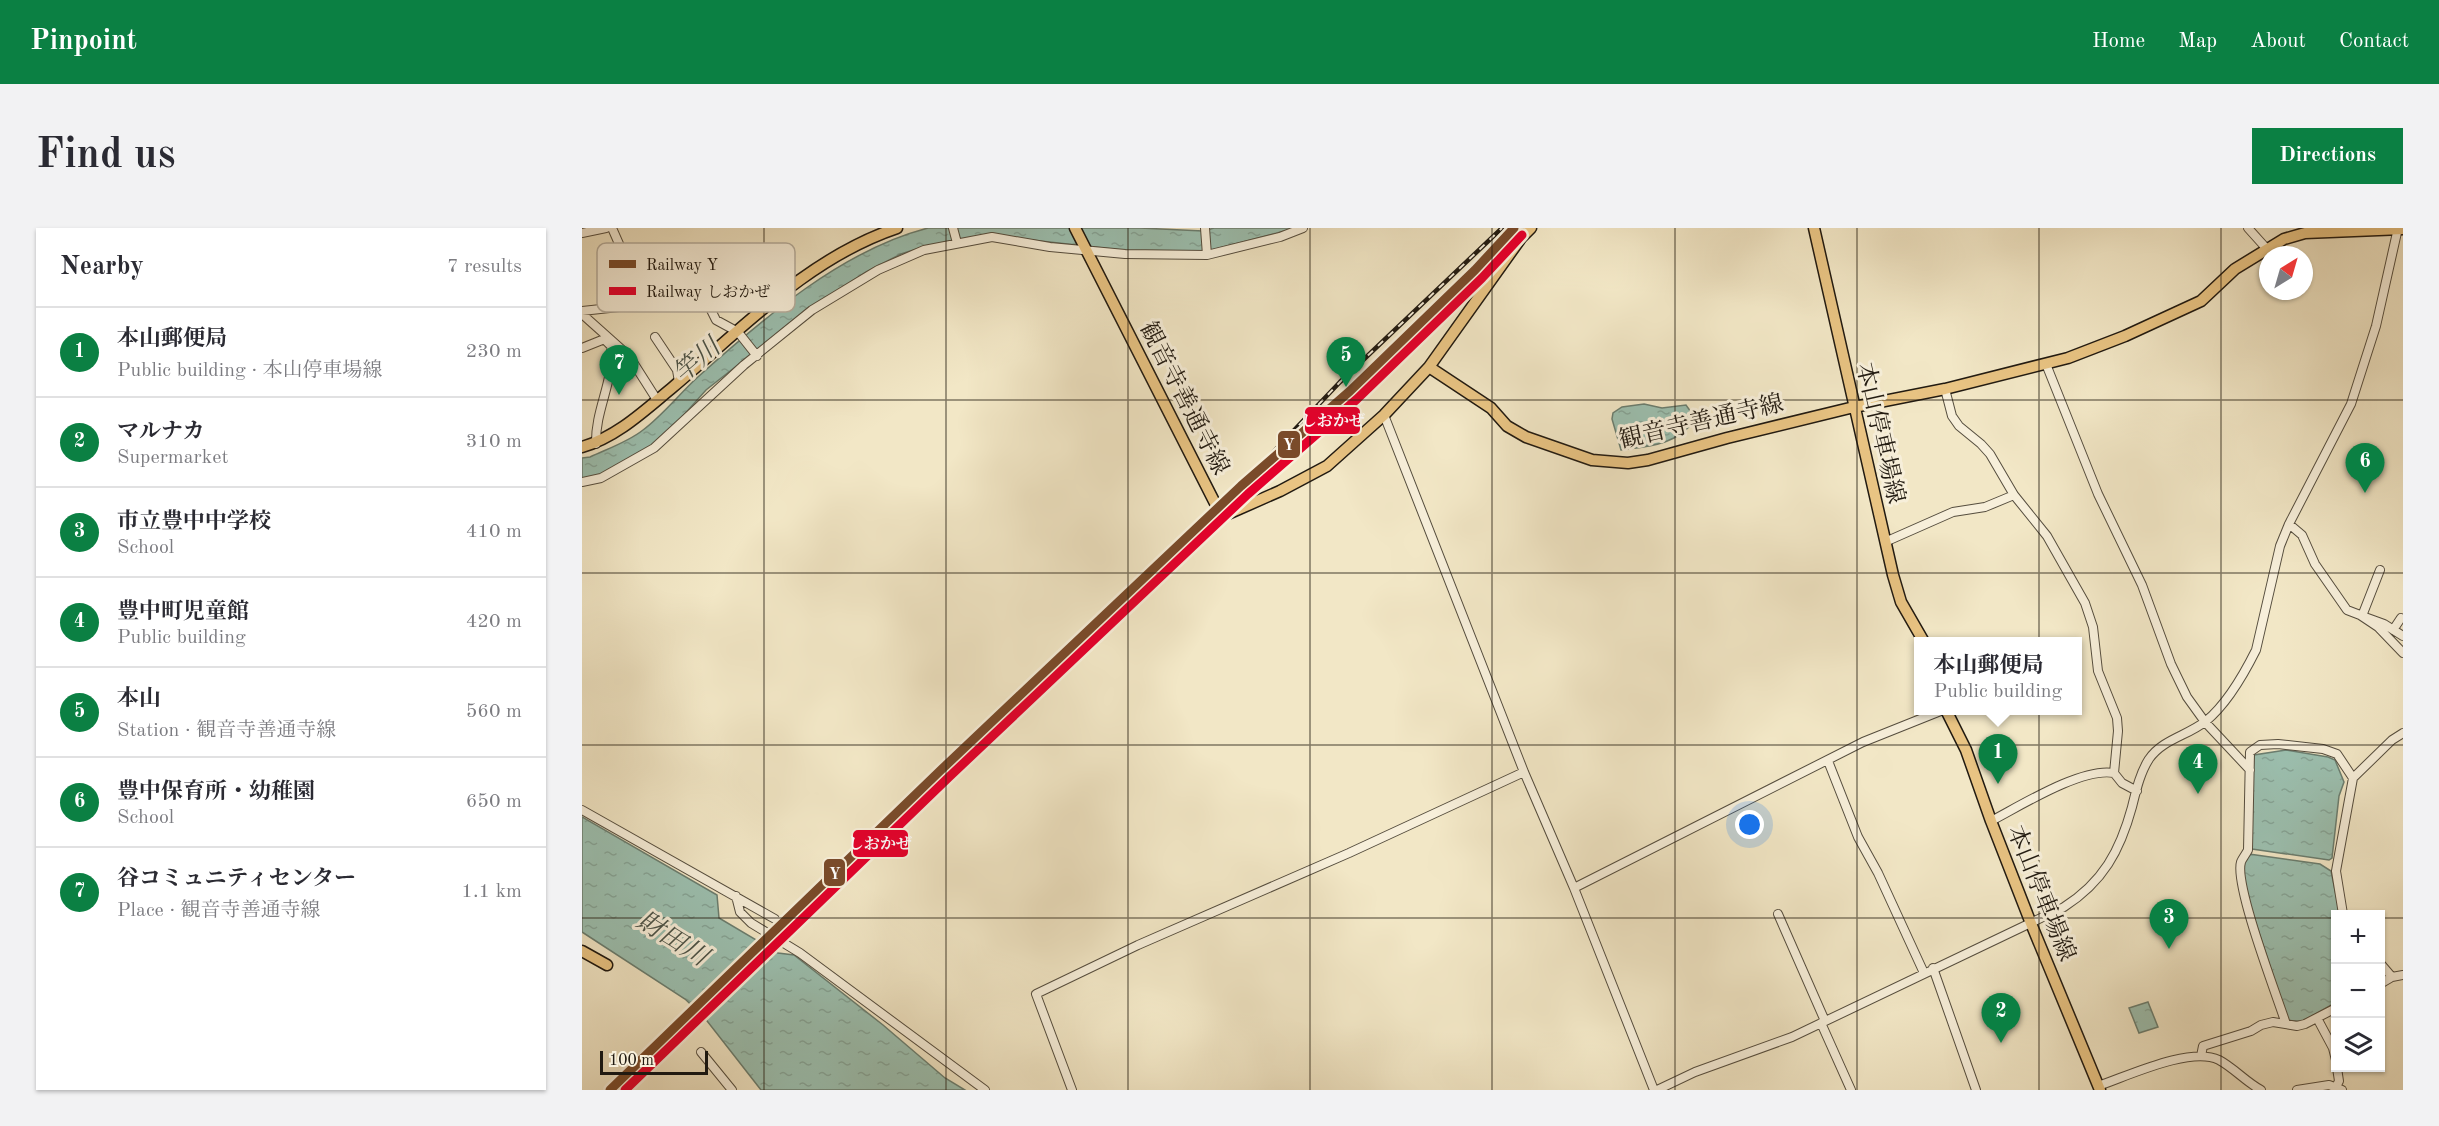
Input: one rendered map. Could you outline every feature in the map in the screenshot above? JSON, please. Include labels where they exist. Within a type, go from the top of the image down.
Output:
[{"type":"main road","points":[[795,281],[826,260],[878,234],[897,228]]},
{"type":"main road","name":"観音寺善通寺線","points":[[1075,228],[1218,509],[1224,513],[1240,509],[1280,491],[1327,466],[1384,415],[1429,367],[1491,408],[1507,426],[1521,434],[1564,452],[1610,463],[1648,460],[1854,407],[1945,389],[2068,358],[2125,336],[2200,301],[2235,269],[2259,253]]},
{"type":"main road","points":[[1429,367],[1521,238],[1531,228]]},
{"type":"main road","name":"本山停車場線","points":[[1814,228],[1885,542],[1901,602],[1921,637]]},
{"type":"main road","name":"観音寺善通寺線","points":[[2270,246],[2305,233],[2400,229]]},
{"type":"main road","points":[[582,447],[596,444],[621,428],[740,334],[763,312]]},
{"type":"main road","name":"本山停車場線","points":[[1946,715],[1966,750],[2030,921],[2099,1088]]},
{"type":"main road","points":[[582,951],[607,965]]},
{"type":"street","points":[[582,233],[606,228]]},
{"type":"street","points":[[612,228],[619,243]]},
{"type":"street","points":[[953,228],[957,243]]},
{"type":"street","points":[[1205,228],[1207,254]]},
{"type":"street","points":[[582,483],[601,478],[654,448],[726,380],[812,310],[878,270],[924,250],[992,237],[1153,256],[1207,254],[1280,237],[1303,228]]},
{"type":"street","points":[[2248,228],[2264,246]]},
{"type":"street","points":[[1384,415],[1524,772],[1574,888],[1655,1090],[1695,1072],[1775,1044],[1823,1022],[2030,921],[2064,907],[2094,884],[2117,850],[2126,828],[2143,769],[2158,749],[2167,742],[2205,722],[2222,703],[2248,666],[2256,650],[2277,557],[2289,524],[2351,404],[2376,326],[2400,229]]},
{"type":"street","points":[[582,312],[597,311]]},
{"type":"street","points":[[582,312],[607,339],[629,356],[657,400]]},
{"type":"street","points":[[712,312],[716,320],[740,334],[756,354]]},
{"type":"street","points":[[655,337],[677,370],[679,382]]},
{"type":"street","points":[[582,348],[607,339]]},
{"type":"street","points":[[596,444],[596,422],[612,365],[611,346],[607,339]]},
{"type":"street","points":[[2046,364],[2098,494],[2142,585],[2171,664],[2187,697],[2205,722],[2250,770]]},
{"type":"street","points":[[1945,389],[1952,416],[1959,426],[1990,454],[2014,495],[2047,536],[2077,585],[2093,627],[2098,671],[2117,718],[2114,773],[2122,783],[2137,790]]},
{"type":"street","points":[[1885,542],[1953,512],[1985,507],[2014,495]]},
{"type":"street","points":[[2289,524],[2302,535],[2315,564],[2347,610],[2403,636]]},
{"type":"street","points":[[2362,616],[2380,570]]},
{"type":"street","points":[[2362,616],[2378,627],[2403,653]]},
{"type":"street","points":[[2393,630],[2401,618]]},
{"type":"street","points":[[1574,888],[1863,742],[1934,715]]},
{"type":"street","points":[[2342,910],[2336,871],[2353,778],[2402,736]]},
{"type":"street","points":[[2286,1024],[2247,907],[2241,882],[2240,863],[2248,850],[2250,752],[2260,745],[2278,744],[2323,749],[2337,754],[2353,778]]},
{"type":"street","points":[[1828,761],[1858,837],[1878,873],[1924,973]]},
{"type":"street","points":[[1072,1090],[1036,994],[1138,945],[1339,857],[1524,772]]},
{"type":"street","points":[[1991,821],[2072,780],[2100,772],[2114,773]]},
{"type":"street","points":[[582,810],[775,919]]},
{"type":"street","points":[[735,896],[740,912],[751,923],[800,953],[985,1090]]},
{"type":"street","points":[[1778,914],[1851,1090]]},
{"type":"street","points":[[2381,964],[2392,976]]},
{"type":"street","points":[[1933,968],[1976,1090]]},
{"type":"street","points":[[2385,981],[2392,976],[2403,975]]},
{"type":"street","points":[[2201,1056],[2203,1046],[2251,1031],[2261,1024],[2272,1022],[2296,1026],[2331,1011]]},
{"type":"street","points":[[2317,1018],[2331,1044]]},
{"type":"street","points":[[701,1052],[732,1090]]},
{"type":"street","points":[[2099,1088],[2171,1062],[2201,1056],[2222,1061],[2261,1090]]},
{"type":"street","points":[[2297,1090],[2329,1085],[2339,1089],[2338,1072]]},
{"type":"water","points":[[928,228],[1140,228],[1203,231],[1214,228],[1296,228],[1204,252],[1139,252],[995,236],[926,246],[901,254],[866,272],[809,309],[706,390],[666,435],[649,448],[603,475],[582,480],[582,458],[590,457],[617,445],[643,430],[724,354],[773,312],[795,312],[795,296],[835,269],[896,238]]},
{"type":"water","points":[[1644,404],[1662,408],[1686,405],[1696,419],[1680,434],[1663,443],[1621,450],[1612,419],[1613,413],[1622,407]]},
{"type":"water","points":[[2286,750],[2335,760],[2344,782],[2339,796],[2332,858],[2329,860],[2252,849],[2249,846],[2254,755]]},
{"type":"water","name":"財田川","points":[[582,817],[717,895],[719,918],[778,953],[794,955],[883,1025],[945,1078],[965,1090],[761,1090],[704,1017],[685,999],[582,932]]},
{"type":"water","points":[[2249,854],[2320,864],[2331,871],[2339,910],[2331,910],[2331,1005],[2303,1021],[2288,1021],[2248,899],[2243,863]]},
{"type":"water","points":[[2148,1002],[2158,1027],[2139,1033],[2129,1008]]},
{"type":"railway","points":[[1241,486],[1340,382],[1502,228]]},
{"type":"rail line","name":"Y","points":[[610,1090],[942,769],[1241,486],[1350,391],[1475,270],[1514,228]]},
{"type":"rail line","name":"しおかぜ","points":[[625,1090],[949,777],[1248,494],[1357,399],[1482,278],[1522,235]]},
{"type":"place","name":"本山","points":[[1346,387]]},
{"type":"place","name":"谷コミュニティセンター","points":[[619,395]]},
{"type":"place","name":"豊中保育所・幼稚園","points":[[2365,493]]},
{"type":"place","name":"本山郵便局","points":[[1998,784]]},
{"type":"place","name":"豊中町児童館","points":[[2198,794]]},
{"type":"place","name":"市立豊中中学校","points":[[2169,949]]},
{"type":"place","name":"マルナカ","points":[[2001,1043]]},
{"type":"water label","name":"竿川","points":[[696,360]]}]
